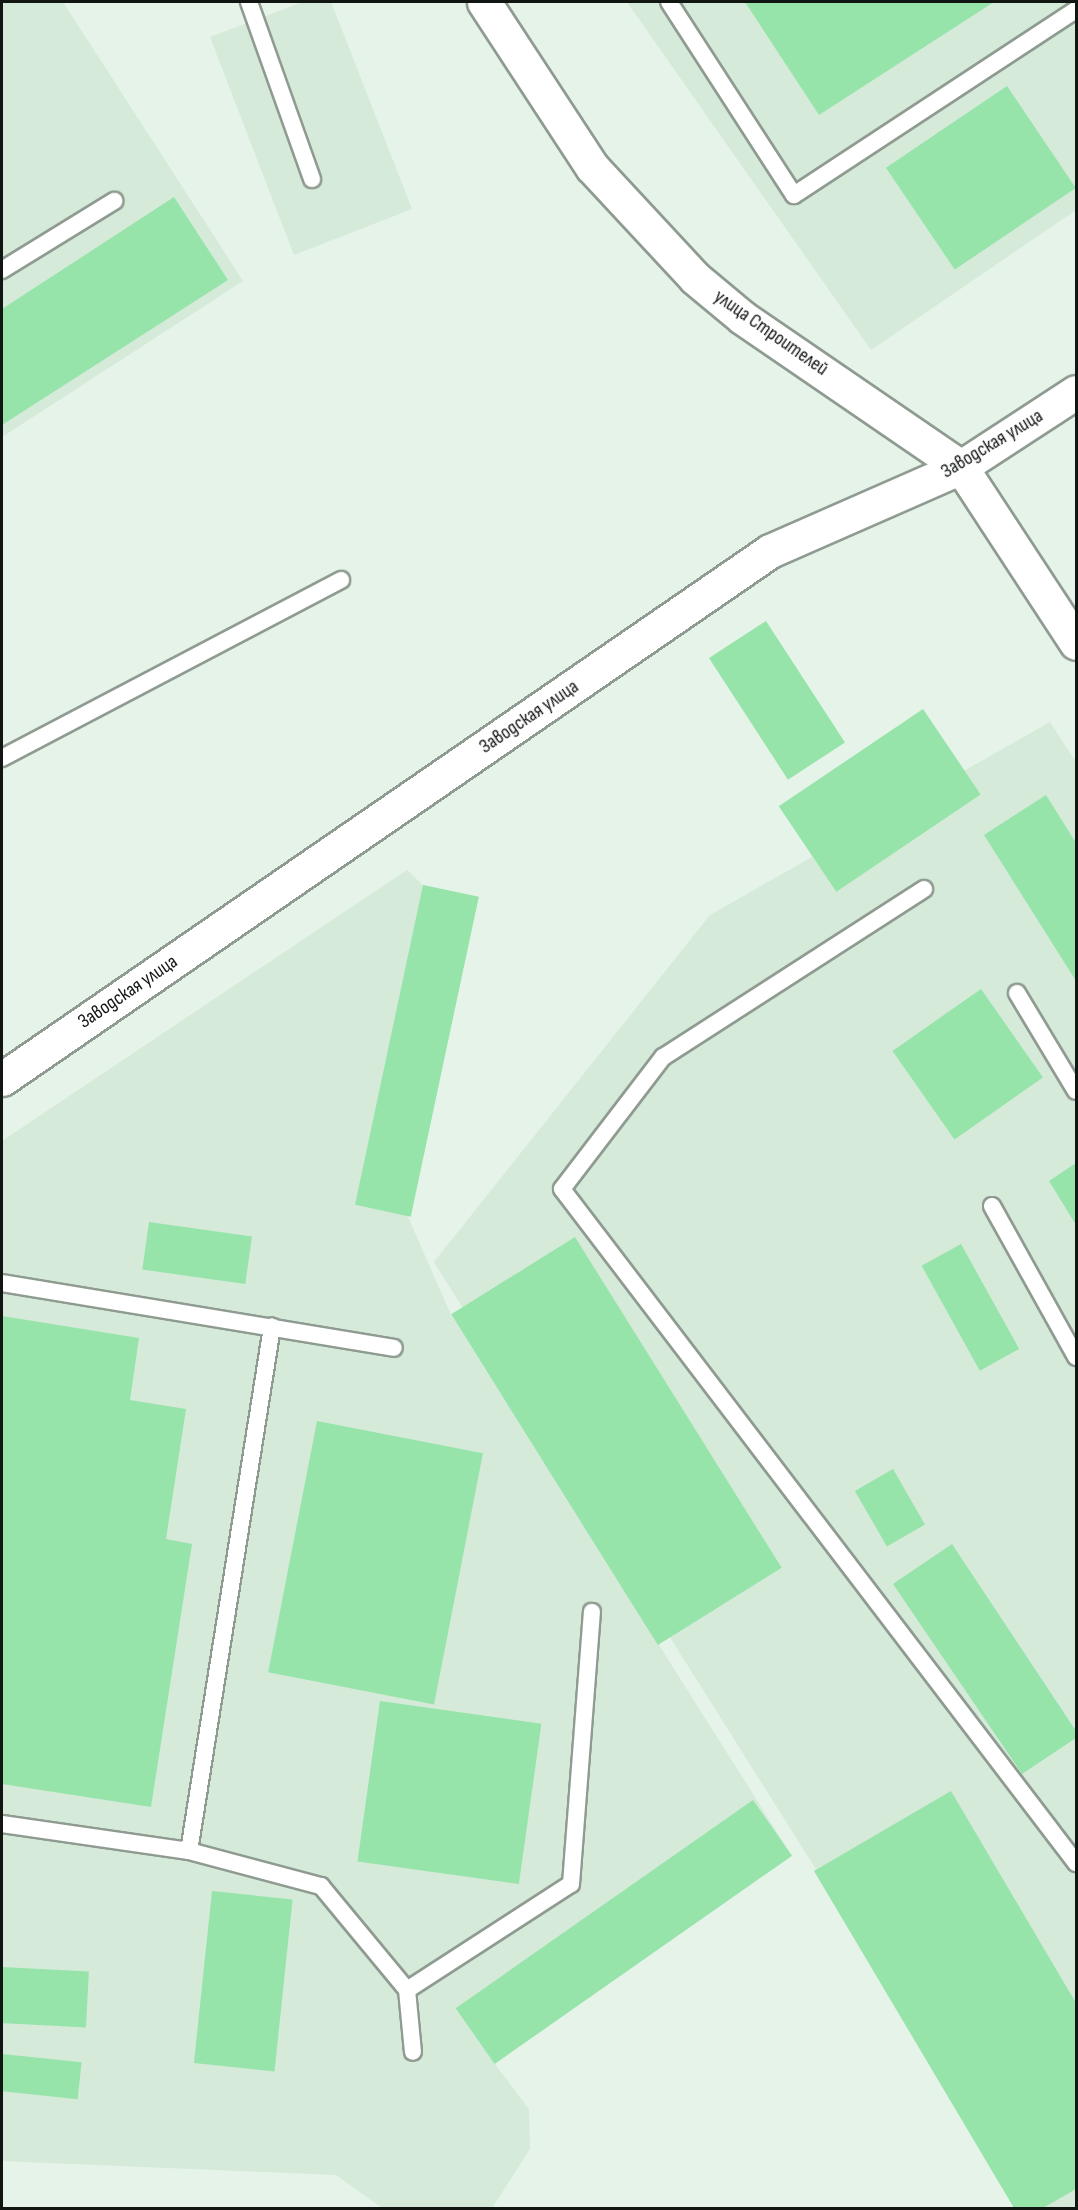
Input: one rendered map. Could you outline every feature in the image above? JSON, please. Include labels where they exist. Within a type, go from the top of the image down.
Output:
[{"type":"street","name":"улица Строителей","points":[[484,2],[592,167],[695,278],[743,318],[961,467],[1077,643]]},
{"type":"street","name":"Заводская улица","points":[[2,1079],[770,551],[961,467],[1077,392]]},
{"type":"lane","points":[[249,2],[312,179]]},
{"type":"lane","points":[[669,2],[794,195],[1077,9]]},
{"type":"lane","points":[[2,270],[114,201]]},
{"type":"lane","points":[[2,758],[341,580]]},
{"type":"lane","points":[[924,889],[663,1057],[562,1189],[1077,1863]]},
{"type":"lane","points":[[1017,993],[1077,1091]]},
{"type":"lane","points":[[992,1206],[1077,1357]]},
{"type":"lane","points":[[2,1283],[394,1348]]},
{"type":"lane","points":[[189,1851],[272,1327]]},
{"type":"lane","points":[[407,1990],[571,1884],[592,1612]]},
{"type":"lane","points":[[2,1824],[189,1851],[321,1886],[407,1990],[413,2052]]},
{"type":"shaded area","points":[[2,2],[63,2],[243,281],[2,437]]},
{"type":"shaded area","points":[[303,2],[331,2],[412,209],[294,255],[210,37]]},
{"type":"shaded area","points":[[627,2],[1076,2],[1076,210],[871,350]]},
{"type":"shaded area","points":[[1050,722],[1076,762],[1076,2208],[1029,2208],[434,1262],[710,915]]},
{"type":"shaded area","points":[[407,870],[423,885],[479,897],[408,1217],[451,1315],[792,1856],[494,2063],[529,2109],[530,2149],[492,2208],[382,2208],[336,2175],[2,2161],[2,1141]]},
{"type":"building","points":[[745,2],[994,2],[819,115]]},
{"type":"building","points":[[1007,86],[1076,188],[955,270],[886,168]]},
{"type":"building","points":[[174,197],[228,280],[2,425],[2,309]]},
{"type":"building","points":[[766,621],[845,743],[788,780],[709,658]]},
{"type":"building","points":[[923,709],[981,794],[836,892],[779,806]]},
{"type":"building","points":[[1046,795],[1076,843],[1076,981],[984,835]]},
{"type":"building","points":[[423,885],[479,897],[411,1217],[355,1205]]},
{"type":"building","points":[[981,989],[1043,1077],[954,1139],[893,1051]]},
{"type":"building","points":[[1076,1163],[1076,1225],[1049,1181]]},
{"type":"building","points":[[149,1222],[252,1236],[245,1284],[142,1270]]},
{"type":"building","points":[[575,1237],[782,1568],[658,1645],[451,1314]]},
{"type":"building","points":[[961,1244],[1019,1349],[980,1371],[922,1266]]},
{"type":"building","points":[[2,1316],[139,1338],[130,1400],[186,1409],[166,1539],[192,1544],[151,1807],[2,1784]]},
{"type":"building","points":[[317,1421],[483,1453],[434,1705],[268,1672]]},
{"type":"building","points":[[893,1469],[925,1524],[887,1546],[855,1491]]},
{"type":"building","points":[[952,1544],[1076,1731],[1076,1738],[1022,1774],[893,1584]]},
{"type":"building","points":[[380,1701],[541,1724],[519,1884],[357,1861]]},
{"type":"building","points":[[951,1791],[1076,2003],[1076,2189],[1043,2208],[1014,2208],[814,1871]]},
{"type":"building","points":[[753,1800],[792,1856],[495,2064],[456,2008]]},
{"type":"building","points":[[212,1891],[293,1899],[274,2072],[194,2063]]},
{"type":"building","points":[[2,1967],[89,1972],[86,2027],[2,2023]]},
{"type":"building","points":[[2,2054],[82,2062],[78,2099],[2,2091]]}]
